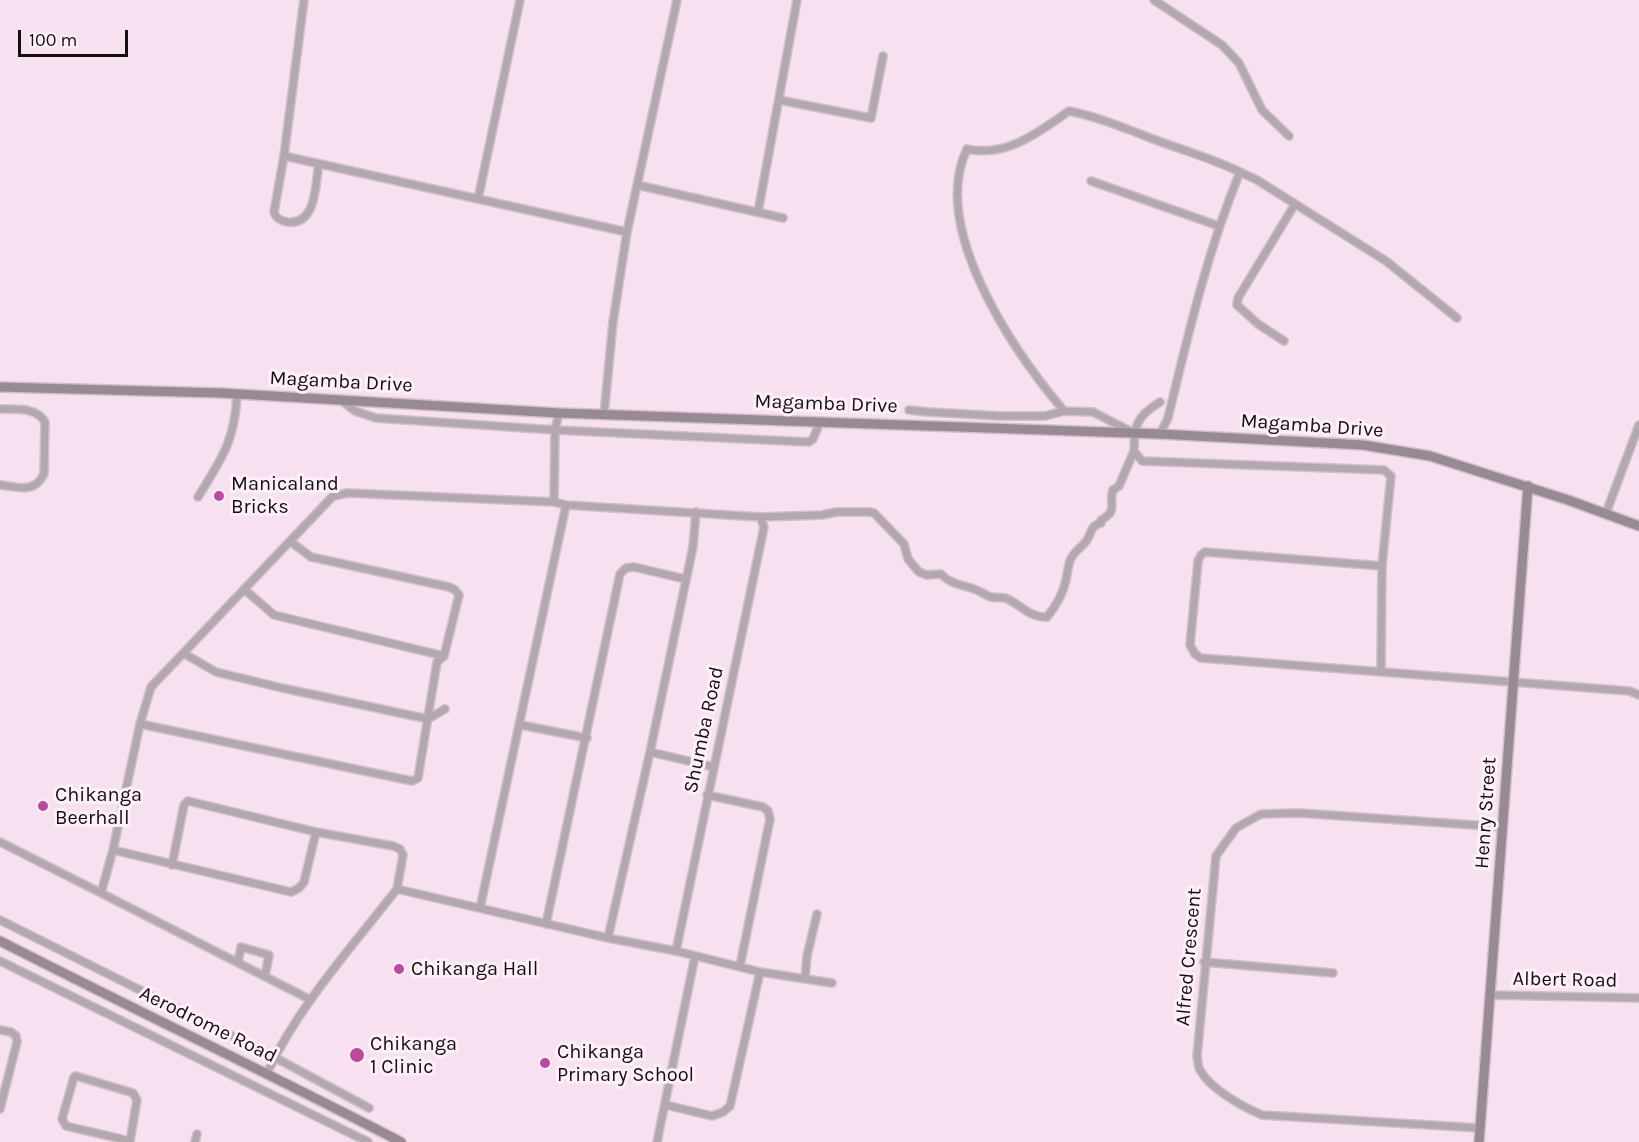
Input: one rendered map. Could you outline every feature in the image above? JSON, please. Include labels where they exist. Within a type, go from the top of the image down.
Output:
[{"type":"street","points":[[304,0],[284,156],[273,212],[278,219],[285,222],[301,221],[309,214],[318,164]]},
{"type":"street","points":[[478,199],[520,0]]},
{"type":"street","points":[[603,415],[613,322],[627,232],[677,0]]},
{"type":"street","points":[[758,212],[797,0]]},
{"type":"street","points":[[1154,0],[1222,45],[1239,63],[1262,110],[1289,136]]},
{"type":"street","points":[[779,100],[871,118],[883,56]]},
{"type":"street","points":[[1064,411],[1040,383],[982,289],[964,242],[957,186],[960,163],[967,149],[979,152],[1002,149],[1032,137],[1069,111],[1104,120],[1213,159],[1257,180],[1386,261],[1457,318]]},
{"type":"street","points":[[284,156],[627,232]]},
{"type":"street","points":[[1160,434],[1168,418],[1193,311],[1219,226],[1240,172]]},
{"type":"street","points":[[1091,181],[1219,226]]},
{"type":"street","points":[[637,185],[783,218]]},
{"type":"street","points":[[1284,341],[1258,324],[1237,305],[1238,297],[1295,204]]},
{"type":"street","name":"Magamba Drive","points":[[0,387],[237,394],[603,415],[1160,434],[1363,445],[1430,456],[1528,486],[1639,526]]},
{"type":"street","points":[[198,497],[225,454],[236,421],[237,394]]},
{"type":"street","points":[[341,400],[355,411],[376,418],[555,430],[809,442],[813,439],[820,422]]},
{"type":"street","points":[[101,893],[113,850],[140,724],[151,687],[333,496],[348,493],[554,502],[566,505],[760,517],[822,515],[854,511],[874,513],[904,544],[908,560],[919,572],[927,575],[941,574],[946,580],[954,581],[960,586],[992,597],[1006,598],[1032,615],[1047,617],[1064,590],[1074,552],[1087,540],[1094,525],[1101,523],[1101,520],[1110,515],[1113,489],[1119,486],[1134,451],[1136,424],[1142,415],[1160,402]]},
{"type":"street","points":[[0,408],[36,413],[45,422],[42,478],[30,488],[0,485]]},
{"type":"street","points":[[909,410],[1011,416],[1045,416],[1064,411],[1093,412],[1134,433]]},
{"type":"street","points":[[554,502],[555,430],[559,413]]},
{"type":"street","points":[[1606,513],[1639,425]]},
{"type":"street","points":[[1134,451],[1142,461],[1384,470],[1391,476],[1382,566],[1381,671]]},
{"type":"street","name":"Henry Street","points":[[1479,1142],[1528,486]]},
{"type":"street","points":[[480,908],[521,725],[566,505]]},
{"type":"street","points":[[608,938],[693,547],[696,512]]},
{"type":"street","name":"Shumba Road","points":[[676,951],[764,527],[760,517]]},
{"type":"street","points":[[140,724],[412,781],[418,778],[437,662],[444,656],[459,595],[455,590],[311,556],[290,541]]},
{"type":"street","points":[[1382,566],[1205,552],[1198,561],[1190,645],[1195,654],[1202,658],[1629,691],[1639,695]]},
{"type":"street","points":[[546,924],[620,574],[626,568],[634,567],[685,579]]},
{"type":"street","points":[[244,589],[266,609],[284,618],[444,656]]},
{"type":"street","points":[[183,653],[216,672],[282,688],[428,719],[445,709]]},
{"type":"street","points":[[521,725],[587,738]]},
{"type":"street","points":[[650,752],[714,767]]},
{"type":"street","points":[[707,795],[763,807],[768,811],[770,819],[740,966]]},
{"type":"street","points":[[172,864],[184,806],[188,801],[316,832],[393,846],[400,849],[403,855],[397,890],[311,999],[267,1073]]},
{"type":"street","name":"Alfred Crescent","points":[[1480,1128],[1262,1115],[1242,1107],[1221,1092],[1200,1070],[1197,1056],[1204,962],[1216,856],[1236,828],[1261,814],[1299,813],[1503,827]]},
{"type":"street","points":[[113,850],[291,891],[304,882],[316,832]]},
{"type":"street","points":[[0,842],[311,999]]},
{"type":"street","points":[[397,890],[608,938],[676,951],[760,972],[832,983]]},
{"type":"street","points":[[805,980],[807,956],[817,914]]},
{"type":"street","points":[[0,920],[369,1108]]},
{"type":"street","name":"Aerodrome Road","points":[[0,941],[401,1142]]},
{"type":"street","points":[[238,962],[241,947],[269,955],[265,976]]},
{"type":"street","points":[[657,1142],[695,956]]},
{"type":"street","points":[[0,961],[368,1142]]},
{"type":"street","points":[[1204,962],[1333,973]]},
{"type":"street","points":[[666,1105],[712,1116],[723,1112],[730,1106],[760,972]]},
{"type":"street","name":"Albert Road","points":[[1490,995],[1639,998]]},
{"type":"street","points":[[0,1030],[11,1032],[16,1036],[17,1042],[0,1109]]},
{"type":"street","points":[[74,1077],[133,1093],[137,1100],[130,1142],[66,1126],[63,1123],[62,1119],[74,1077]]},
{"type":"street","points":[[195,1142],[197,1134]]},
{"type":"place","name":"Manicaland Bricks","points":[[219,496]]},
{"type":"place","name":"Chikanga Beerhall","points":[[43,806]]},
{"type":"place","name":"Chikanga Hall","points":[[399,969]]},
{"type":"place","name":"Chikanga 1 Clinic","points":[[357,1055]]},
{"type":"place","name":"Chikanga Primary School","points":[[545,1063]]}]
